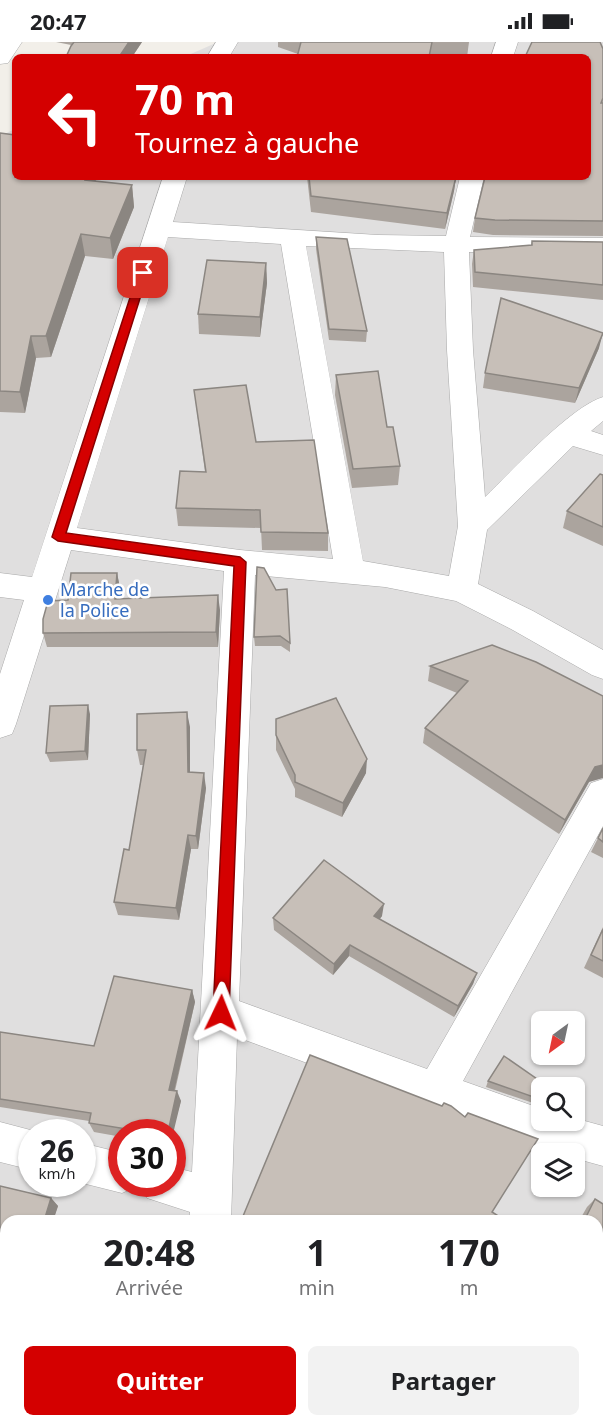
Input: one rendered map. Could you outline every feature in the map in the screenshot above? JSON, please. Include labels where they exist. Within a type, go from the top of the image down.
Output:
[{"type":"street","points":[[0,58],[11,42]]},
{"type":"street","points":[[0,724],[174,180]]},
{"type":"street","points":[[462,590],[473,526],[460,350],[456,244],[471,180]]},
{"type":"street","points":[[157,229],[378,243],[603,246]]},
{"type":"street","points":[[292,237],[350,571]]},
{"type":"street","points":[[473,526],[568,434],[603,408]]},
{"type":"street","points":[[568,434],[603,445]]},
{"type":"street","points":[[58,537],[240,562],[350,571],[410,579],[462,590],[522,620],[603,666]]},
{"type":"street","points":[[186,1196],[211,1209],[240,562]]},
{"type":"street","points":[[0,585],[43,591]]},
{"type":"street","points":[[435,1093],[603,794]]},
{"type":"street","points":[[221,1013],[435,1093],[529,1125],[603,1146]]},
{"type":"street","points":[[0,1142],[18,1146]]},
{"type":"shaded area","points":[[218,42],[603,42],[603,1215],[0,1215],[0,136],[12,130],[12,180],[591,180],[591,54],[191,54]]},
{"type":"building","points":[[74,42],[129,42],[121,54],[67,54]]},
{"type":"building","points":[[301,42],[432,42],[430,54],[298,54]]},
{"type":"building","points":[[532,42],[600,42],[603,49],[603,98],[601,103],[603,103],[603,221],[475,218],[484,180],[591,180],[591,54],[526,54]]},
{"type":"building","points":[[0,133],[12,135],[12,180],[85,180],[132,185],[110,238],[81,234],[46,336],[31,336],[20,392],[0,391]]},
{"type":"building","points":[[309,180],[455,180],[447,213],[311,196]]},
{"type":"building","points":[[316,237],[347,239],[367,331],[329,329]]},
{"type":"building","points":[[532,241],[603,242],[603,285],[475,272],[474,250],[532,245]]},
{"type":"building","points":[[207,260],[266,263],[260,317],[198,314]]},
{"type":"building","points":[[501,298],[603,333],[579,388],[485,373]]},
{"type":"building","points":[[378,371],[387,427],[393,427],[400,466],[353,469],[336,375]]},
{"type":"building","points":[[246,385],[256,442],[314,440],[328,533],[261,532],[260,510],[176,508],[180,471],[206,472],[194,390]]},
{"type":"building","points":[[600,474],[603,475],[603,527],[567,511]]},
{"type":"building","points":[[257,567],[264,568],[276,590],[287,589],[290,643],[280,636],[254,637]]},
{"type":"building","points":[[71,573],[117,573],[115,599],[218,595],[216,632],[43,633],[43,619],[48,601],[68,600]]},
{"type":"building","points":[[492,645],[536,662],[603,696],[603,765],[595,767],[565,820],[425,728],[468,681],[430,666]]},
{"type":"building","points":[[336,698],[367,759],[343,803],[295,782],[295,775],[276,735],[276,719]]},
{"type":"building","points":[[88,705],[85,751],[46,753],[50,706]]},
{"type":"building","points":[[187,712],[188,772],[204,773],[196,836],[188,835],[176,908],[114,902],[124,849],[129,850],[146,750],[137,750],[137,714]]},
{"type":"building","points":[[603,828],[603,842],[598,838]]},
{"type":"building","points":[[324,860],[384,904],[374,916],[477,973],[458,1006],[350,945],[334,964],[273,918]]},
{"type":"building","points":[[603,929],[603,961],[591,955]]},
{"type":"building","points":[[114,976],[192,990],[169,1090],[177,1091],[171,1119],[108,1119],[108,1126],[96,1124],[96,1119],[90,1119],[91,1113],[0,1099],[0,1032],[94,1046]]},
{"type":"building","points":[[310,1055],[442,1106],[444,1103],[465,1117],[468,1113],[538,1139],[535,1143],[531,1143],[531,1150],[492,1212],[497,1215],[243,1215]]},
{"type":"building","points":[[504,1056],[534,1077],[531,1077],[531,1096],[488,1081]]},
{"type":"building","points":[[0,1186],[18,1190],[18,1197],[51,1198],[46,1215],[0,1215]]},
{"type":"building","points":[[595,1199],[603,1204],[603,1215],[587,1215]]},
{"type":"place","name":"Marche de la Police","points":[[48,600]]},
{"type":"route","points":[[143,273],[58,537],[240,562],[221,1013]]}]
